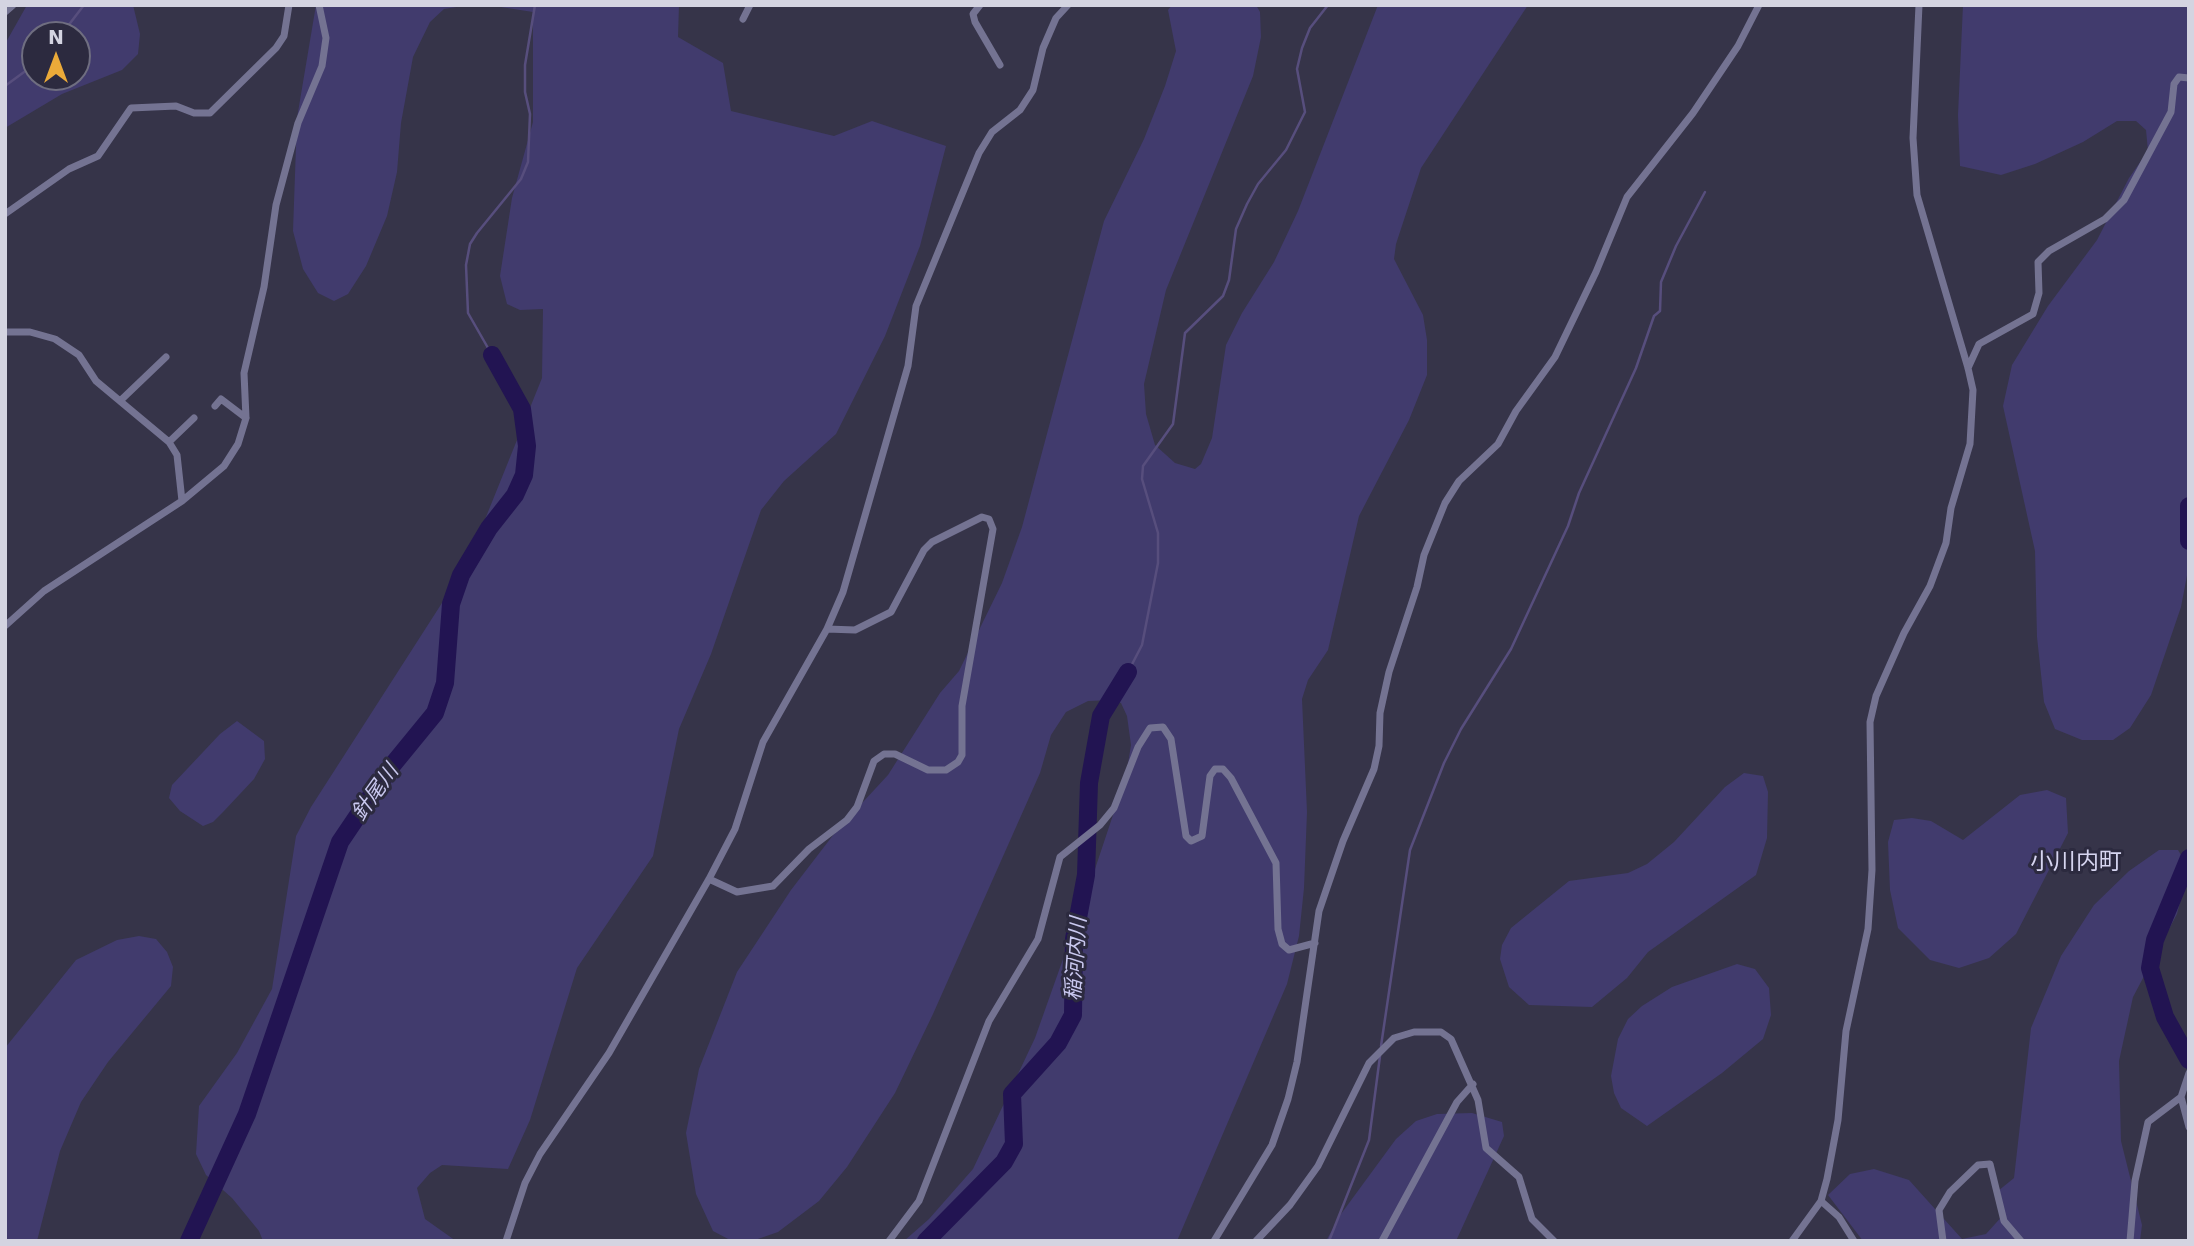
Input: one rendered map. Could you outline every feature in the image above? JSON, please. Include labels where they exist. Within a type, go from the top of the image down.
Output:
[{"type":"street","points":[[5,12],[13,5]]},
{"type":"street","points":[[5,214],[69,169],[98,156],[131,108],[176,106],[194,113],[210,113],[284,36],[289,5]]},
{"type":"street","points":[[5,626],[44,591],[182,500],[224,466],[238,444],[246,418],[244,373],[264,286],[276,205],[298,123],[322,66],[326,38],[319,5]]},
{"type":"street","points":[[743,19],[751,5]]},
{"type":"street","points":[[981,5],[973,14],[975,22],[1000,65]]},
{"type":"street","points":[[506,1241],[524,1183],[540,1154],[609,1053],[709,879],[734,829],[763,742],[827,629],[843,592],[908,366],[916,306],[979,153],[992,132],[1020,110],[1032,90],[1043,48],[1056,18],[1068,5]]},
{"type":"street","points":[[1214,1241],[1272,1145],[1288,1099],[1297,1062],[1319,911],[1343,841],[1374,769],[1389,672],[1417,587],[1423,555],[1445,503],[1459,481],[1498,444],[1516,411],[1555,357],[1596,272],[1627,197],[1700,104],[1738,46],[1759,5]]},
{"type":"street","points":[[1793,1241],[1821,1201],[1838,1120],[1846,1031],[1868,929],[1872,870],[1870,722],[1876,696],[1904,633],[1930,586],[1946,543],[1951,508],[1970,444],[1973,390],[1917,195],[1913,138],[1919,5]]},
{"type":"street","points":[[1968,368],[1979,344],[2033,314],[2039,293],[2038,262],[2049,251],[2105,219],[2123,200],[2171,112],[2174,85],[2179,76],[2189,78]]},
{"type":"street","points":[[5,332],[30,332],[68,346],[79,355],[96,381],[169,442],[177,455],[182,500]]},
{"type":"street","points":[[120,401],[166,357]]},
{"type":"street","points":[[215,406],[221,399],[246,418]]},
{"type":"street","points":[[169,442],[194,418]]},
{"type":"street","points":[[709,879],[737,892],[774,886],[809,849],[847,820],[857,807],[874,761],[884,754],[895,754],[929,770],[946,770],[958,762],[962,755],[962,706],[993,529],[989,519],[982,517],[932,542],[924,550],[891,612],[855,630],[827,629]]},
{"type":"street","points":[[889,1241],[919,1201],[989,1021],[1038,939],[1060,856],[1100,825],[1114,808],[1150,728],[1163,727],[1171,739],[1185,836],[1191,841],[1202,836],[1210,775],[1215,769],[1223,769],[1231,778],[1276,863],[1278,929],[1282,944],[1289,950],[1315,943]]},
{"type":"street","points":[[1256,1241],[1290,1205],[1318,1166],[1369,1063],[1394,1038],[1414,1032],[1441,1032],[1451,1039],[1472,1084],[1486,1148],[1519,1177],[1532,1219],[1554,1241]]},
{"type":"street","points":[[2187,1076],[2181,1097],[2189,1127]]},
{"type":"street","points":[[1382,1241],[1457,1102],[1472,1084]]},
{"type":"street","points":[[2130,1241],[2135,1181],[2148,1122],[2181,1097]]},
{"type":"street","points":[[1943,1241],[1939,1210],[1950,1192],[1978,1165],[1990,1164],[2004,1221],[2021,1241]]},
{"type":"street","points":[[1821,1201],[1839,1217],[1854,1241]]},
{"type":"shaded area","points":[[27,5],[133,5],[140,34],[138,54],[122,70],[91,82],[91,21],[21,21],[21,91],[70,91],[5,128],[5,44]]},
{"type":"shaded area","points":[[316,5],[469,5],[444,9],[430,22],[413,57],[401,123],[397,172],[387,216],[366,266],[348,294],[334,301],[318,293],[303,269],[293,231],[297,118]]},
{"type":"shaded area","points":[[488,5],[679,5],[678,37],[723,63],[731,111],[834,136],[872,121],[946,146],[920,246],[885,336],[836,434],[784,481],[761,510],[711,654],[679,729],[653,856],[577,968],[530,1120],[508,1169],[442,1165],[430,1173],[417,1188],[425,1219],[456,1241],[263,1241],[259,1231],[232,1198],[206,1175],[196,1154],[199,1106],[237,1053],[272,989],[296,836],[311,807],[467,564],[542,378],[543,309],[520,310],[507,304],[500,276],[512,198],[533,122],[533,12]]},
{"type":"shaded area","points":[[1172,5],[1256,5],[1260,12],[1261,37],[1253,76],[1166,290],[1144,384],[1146,414],[1155,445],[1175,463],[1195,469],[1201,464],[1212,438],[1226,345],[1242,313],[1274,262],[1298,211],[1378,5],[1528,5],[1421,168],[1396,244],[1394,259],[1423,315],[1427,340],[1427,375],[1409,420],[1359,516],[1328,650],[1308,680],[1302,699],[1307,812],[1304,888],[1299,936],[1287,984],[1177,1241],[904,1241],[929,1219],[973,1169],[1035,1038],[1095,869],[1126,776],[1131,745],[1127,716],[1121,703],[1112,700],[1088,701],[1066,712],[1051,735],[1040,773],[933,1014],[895,1093],[847,1167],[819,1201],[778,1232],[755,1240],[732,1241],[713,1231],[696,1194],[686,1133],[699,1069],[737,972],[791,890],[837,830],[888,775],[940,693],[959,671],[1002,583],[1022,527],[1104,221],[1144,139],[1176,51],[1168,10]]},
{"type":"shaded area","points":[[1963,5],[2187,5],[2189,10],[2189,565],[2181,607],[2151,695],[2130,728],[2113,740],[2082,740],[2055,729],[2044,702],[2037,637],[2035,551],[2003,406],[2012,365],[2048,306],[2097,240],[2129,178],[2148,151],[2146,130],[2136,121],[2117,121],[2083,142],[2035,164],[2001,175],[1960,166],[1958,115]]},
{"type":"shaded area","points":[[237,721],[264,741],[265,759],[254,779],[213,822],[203,826],[180,811],[169,798],[172,785],[220,734]]},
{"type":"shaded area","points":[[1744,773],[1763,776],[1768,792],[1767,838],[1756,875],[1648,952],[1627,978],[1592,1007],[1529,1005],[1509,987],[1500,959],[1502,945],[1511,928],[1569,881],[1628,873],[1647,864],[1674,842],[1725,787]]},
{"type":"shaded area","points":[[2047,790],[2066,798],[2068,833],[2016,934],[1989,958],[1959,968],[1930,960],[1898,928],[1890,890],[1888,842],[1894,820],[1912,818],[1931,821],[1963,840],[2020,795]]},
{"type":"shaded area","points":[[2159,850],[2178,850],[2186,863],[2185,882],[2177,914],[2133,997],[2119,1061],[2121,1141],[2142,1225],[2140,1241],[1863,1241],[1828,1195],[1850,1174],[1874,1169],[1909,1180],[1962,1239],[1986,1234],[2005,1213],[1998,1191],[2014,1178],[2031,1028],[2061,956],[2094,905],[2129,871]]},
{"type":"shaded area","points":[[139,936],[156,939],[167,952],[173,967],[171,986],[108,1062],[81,1102],[60,1151],[37,1241],[5,1241],[5,1048],[76,960],[117,940]]},
{"type":"shaded area","points":[[1737,964],[1755,969],[1769,988],[1771,1015],[1763,1039],[1722,1073],[1647,1126],[1621,1108],[1614,1093],[1611,1076],[1618,1039],[1628,1019],[1642,1006],[1672,987]]},
{"type":"shaded area","points":[[1472,1113],[1502,1122],[1504,1136],[1456,1241],[1326,1241],[1341,1214],[1396,1139],[1416,1121],[1437,1114]]},
{"type":"waterway","points":[[72,21],[84,5]]},
{"type":"waterway","points":[[492,355],[468,313],[466,265],[470,244],[521,179],[528,162],[530,114],[525,92],[525,65],[535,5]]},
{"type":"waterway","points":[[1128,672],[1142,645],[1158,563],[1158,533],[1142,479],[1143,466],[1173,424],[1185,333],[1223,296],[1229,280],[1236,229],[1247,204],[1258,184],[1286,150],[1305,112],[1297,69],[1310,28],[1328,5]]},
{"type":"waterway","points":[[5,86],[21,74]]},
{"type":"waterway","points":[[1381,1046],[1410,850],[1444,763],[1461,729],[1511,649],[1568,526],[1579,493],[1636,368],[1654,316],[1660,311],[1661,282],[1676,246],[1705,192]]},
{"type":"waterway","name":"針尾川","points":[[189,1241],[247,1114],[340,842],[390,768],[435,713],[445,683],[451,604],[461,575],[489,528],[515,495],[524,475],[527,446],[522,409],[492,355]]},
{"type":"waterway","points":[[2189,506],[2189,541]]},
{"type":"waterway","name":"稲河内川","points":[[926,1241],[1004,1162],[1014,1144],[1012,1094],[1058,1043],[1073,1015],[1074,939],[1086,875],[1089,783],[1101,716],[1128,672]]},
{"type":"waterway","points":[[2189,858],[2155,940],[2150,968],[2165,1017],[2189,1060]]},
{"type":"waterway","points":[[1329,1241],[1369,1140],[1380,1056]]},
{"type":"district","name":"小川内町","points":[[2076,863]]}]
